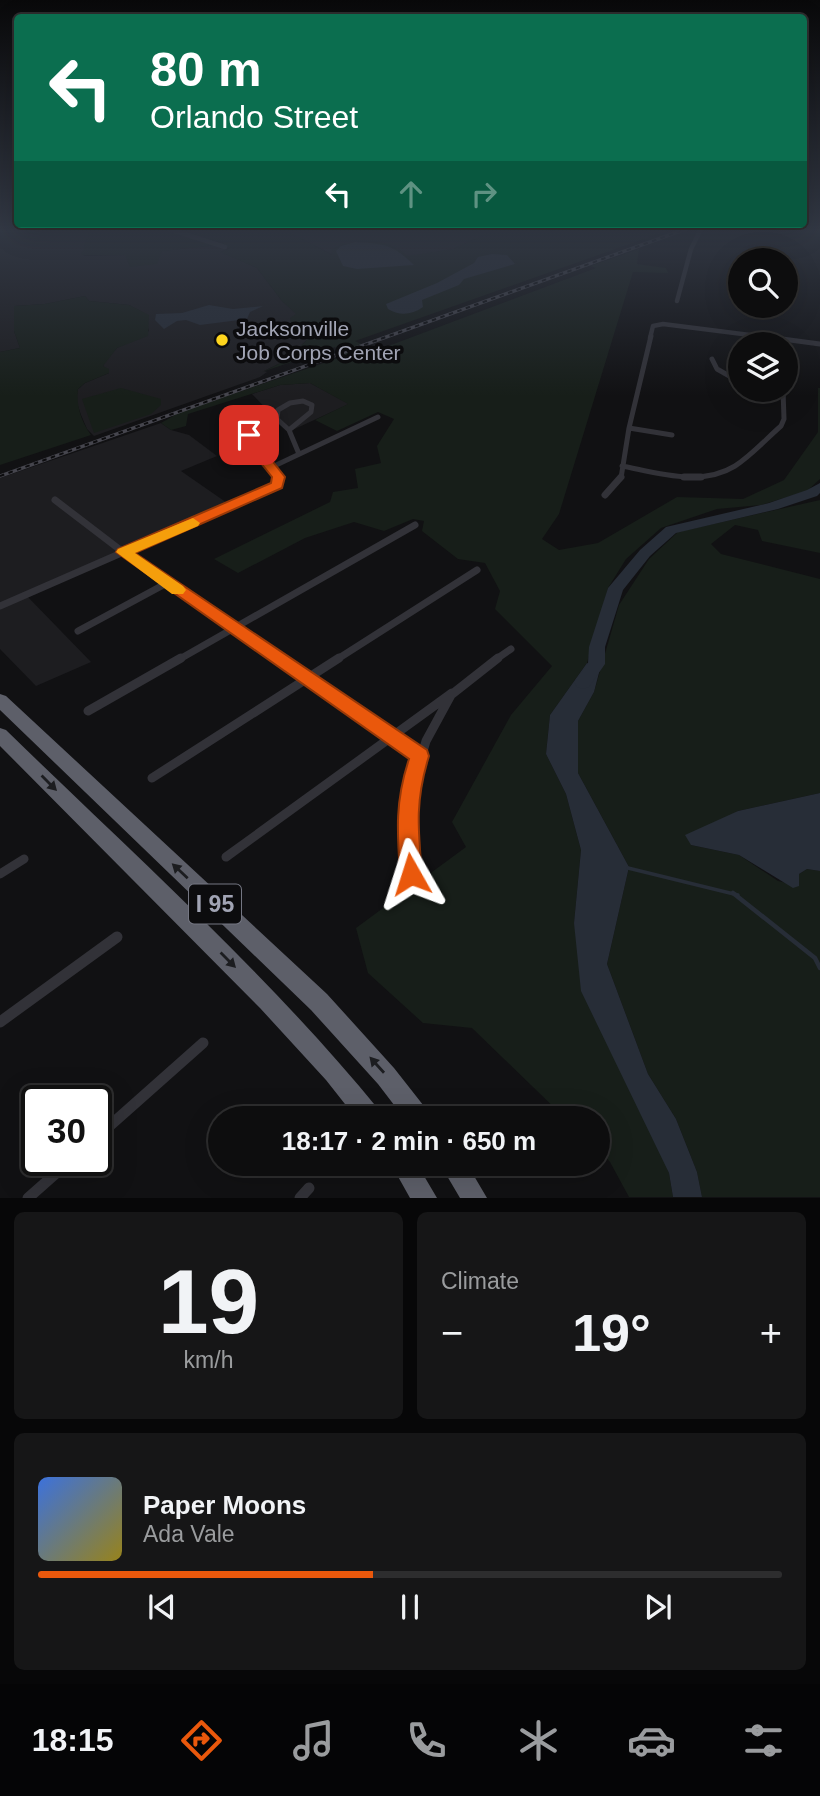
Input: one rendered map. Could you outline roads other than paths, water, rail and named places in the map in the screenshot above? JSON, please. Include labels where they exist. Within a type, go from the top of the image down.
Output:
[{"type":"highway","name":"I 95","points":[[0,700],[319,1002],[410,1106]]},
{"type":"highway","name":"I 95","points":[[0,735],[268,1000],[361,1106]]},
{"type":"highway","points":[[411,1176],[425,1198]]},
{"type":"highway","points":[[460,1176],[475,1198]]},
{"type":"street","points":[[677,301],[681,285]]},
{"type":"street","points":[[605,495],[621,479],[629,428],[652,327],[655,325],[728,335]]},
{"type":"street","points":[[798,343],[820,344]]},
{"type":"street","points":[[712,359],[717,369],[728,375]]},
{"type":"street","points":[[289,430],[311,412],[312,405],[296,401],[286,403],[278,410],[277,419],[289,430],[299,454]]},
{"type":"street","points":[[622,466],[688,476],[712,475],[728,470],[781,426],[784,419],[783,402]]},
{"type":"street","points":[[272,467],[378,417]]},
{"type":"street","points":[[629,428],[671,435]]},
{"type":"street","points":[[0,606],[272,489],[279,481],[272,467],[247,438],[251,433]]},
{"type":"street","points":[[55,500],[167,583],[420,756]]},
{"type":"street","points":[[88,711],[415,525]]},
{"type":"street","points":[[152,778],[477,570]]},
{"type":"street","points":[[78,631],[167,583]]},
{"type":"street","points":[[226,858],[511,649]]},
{"type":"street","points":[[411,874],[407,816],[411,784],[420,756],[452,693]]},
{"type":"street","points":[[0,874],[24,859]]},
{"type":"street","points":[[0,1022],[117,937]]},
{"type":"street","points":[[112,1124],[203,1043]]},
{"type":"street","points":[[28,1198],[53,1176]]},
{"type":"waterway","points":[[583,682],[596,664],[597,647],[616,588],[645,553],[671,530],[773,506],[812,493],[820,487]]},
{"type":"waterway","points":[[628,868],[734,894]]},
{"type":"waterway","points":[[734,894],[815,958],[820,968]]},
{"type":"railway","points":[[0,476],[531,285]]},
{"type":"place","name":"Jacksonville Job Corps Center","points":[[222,340]]}]
